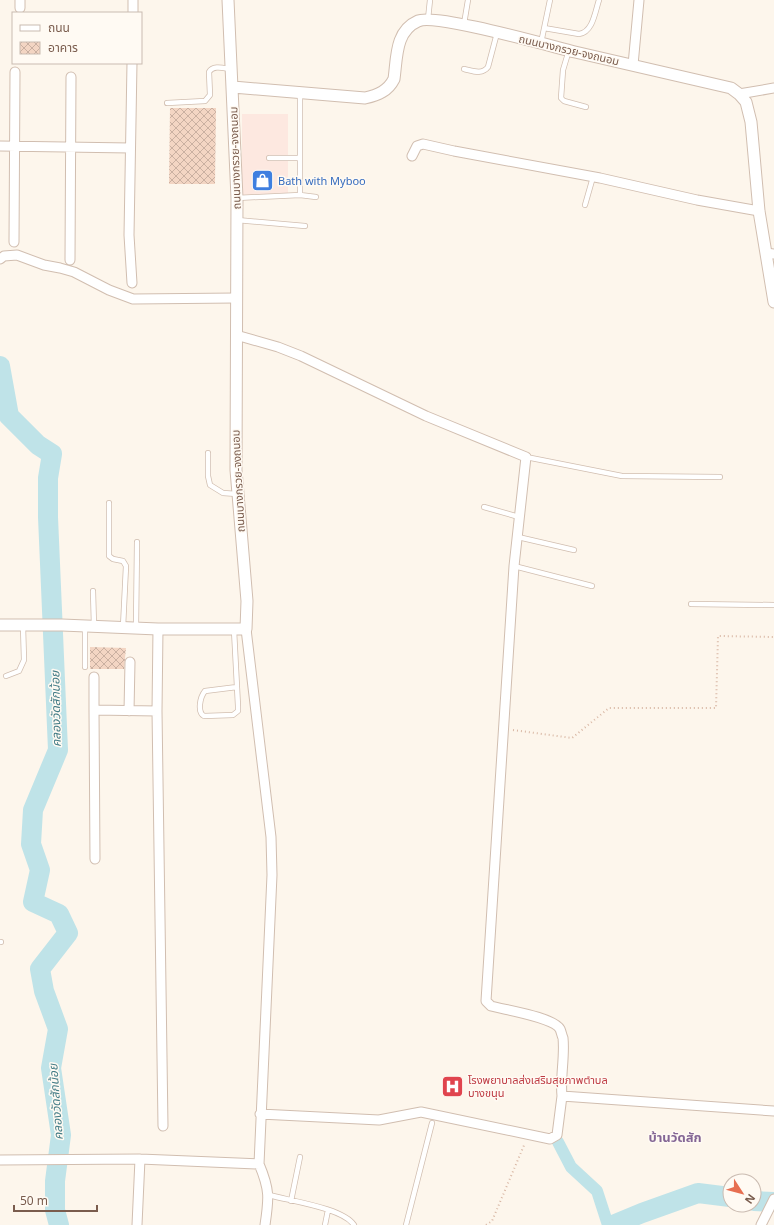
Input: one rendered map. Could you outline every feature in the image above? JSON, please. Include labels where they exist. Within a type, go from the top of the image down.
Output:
[{"type":"street","points":[[133,0],[133,12]]},
{"type":"street","name":"ถนนบางกรวย-จงถนอม","points":[[228,0],[237,198],[235,400],[237,494],[247,601],[246,629]]},
{"type":"street","points":[[633,65],[639,0]]},
{"type":"street","points":[[233,87],[365,98],[378,95],[392,85],[399,40],[404,32],[417,21],[428,19]]},
{"type":"street","name":"ถนนบางกรวย-จงถนอม","points":[[428,19],[464,25],[731,88],[740,94]]},
{"type":"street","points":[[132,64],[129,235],[132,283]]},
{"type":"street","points":[[14,242],[16,72]]},
{"type":"street","points":[[70,260],[71,77]]},
{"type":"street","points":[[774,88],[740,94],[746,102],[751,122],[759,211],[770,253],[774,301]]},
{"type":"street","points":[[412,156],[417,146],[423,144],[593,177],[697,200],[759,211]]},
{"type":"street","points":[[0,146],[130,148]]},
{"type":"street","points":[[0,258],[4,256],[18,255],[44,265],[74,272],[109,290],[133,299],[236,298]]},
{"type":"street","points":[[236,335],[278,347],[301,356],[412,410],[526,457],[514,566],[486,1001],[491,1006],[543,1019],[554,1024],[560,1029],[563,1038],[560,1080],[562,1096],[557,1135],[554,1138],[550,1139],[421,1112],[379,1120],[260,1114]]},
{"type":"street","points":[[0,625],[62,625],[158,629],[246,629],[271,837],[272,875],[260,1114],[259,1164],[269,1195],[265,1225]]},
{"type":"street","points":[[158,629],[157,711],[164,1126]]},
{"type":"street","points":[[129,710],[130,662]]},
{"type":"street","points":[[94,677],[95,859]]},
{"type":"street","points":[[94,710],[157,711]]},
{"type":"street","points":[[562,1096],[774,1111]]},
{"type":"street","points":[[0,1160],[62,1161],[140,1159],[259,1164]]},
{"type":"street","points":[[137,1225],[140,1159]]},
{"type":"street","points":[[761,1224],[774,1199]]},
{"type":"lane","points":[[428,19],[430,0]]},
{"type":"lane","points":[[464,25],[468,0]]},
{"type":"lane","points":[[541,43],[550,0]]},
{"type":"lane","points":[[544,28],[584,34],[590,27],[599,0]]},
{"type":"lane","points":[[464,69],[481,72],[485,71],[488,67],[498,33]]},
{"type":"lane","points":[[568,50],[563,70],[561,98],[564,101],[586,107]]},
{"type":"lane","points":[[168,103],[205,101],[210,95],[209,72],[214,68],[232,69]]},
{"type":"lane","points":[[300,93],[300,196]]},
{"type":"lane","points":[[269,158],[300,158]]},
{"type":"lane","points":[[585,205],[593,177]]},
{"type":"lane","points":[[237,198],[300,196],[316,197]]},
{"type":"lane","points":[[237,220],[305,226]]},
{"type":"lane","points":[[208,453],[208,476],[210,485],[223,493],[237,494]]},
{"type":"lane","points":[[526,457],[622,476],[720,477]]},
{"type":"lane","points":[[109,503],[109,556],[113,559],[123,561],[126,566],[123,627]]},
{"type":"lane","points":[[484,507],[519,517]]},
{"type":"lane","points":[[518,537],[574,550]]},
{"type":"lane","points":[[136,627],[137,542]]},
{"type":"lane","points":[[514,566],[592,586]]},
{"type":"lane","points":[[85,667],[93,591]]},
{"type":"lane","points":[[691,604],[774,606]]},
{"type":"lane","points":[[6,676],[19,671],[24,660],[23,625]]},
{"type":"lane","points":[[234,630],[237,687],[238,711],[233,715],[204,716],[201,714],[202,694],[205,691],[237,687]]},
{"type":"lane","points":[[406,1225],[432,1123]]},
{"type":"lane","points":[[292,1201],[300,1157]]},
{"type":"lane","points":[[269,1195],[328,1210],[346,1217],[354,1225]]},
{"type":"lane","points":[[325,1225],[328,1210]]},
{"type":"path","points":[[503,728],[572,738],[609,708],[716,708],[718,636],[774,637]]},
{"type":"path","points":[[486,1225],[492,1221],[525,1143],[527,1134]]},
{"type":"shaded area","points":[[242,114],[288,114],[288,193],[242,195]]},
{"type":"building","points":[[170,108],[216,108],[215,184],[169,184]]},
{"type":"building","points":[[90,647],[126,648],[124,669],[90,669]]},
{"type":"waterway","name":"คลองวัดสักน้อย","points":[[0,366],[9,416],[38,445],[52,454],[48,478],[48,517],[58,750],[33,810],[31,844],[40,870],[33,902],[59,914],[68,933],[40,969],[44,991],[58,1029],[51,1068],[61,1135],[55,1181],[55,1210],[59,1225]]},
{"type":"waterway","points":[[558,1142],[571,1167],[597,1191],[608,1225]]},
{"type":"waterway","points":[[613,1225],[698,1193],[722,1196]]},
{"type":"waterway","points":[[762,1201],[774,1202]]},
{"type":"place","name":"Bath with Myboo","points":[[262,181]]},
{"type":"place","name":"โรงพยาบาลส่งเสริมสุขภาพตำบล บางขนุน","points":[[453,1086]]},
{"type":"district","name":"บ้านวัดสัก","points":[[675,1137]]}]
